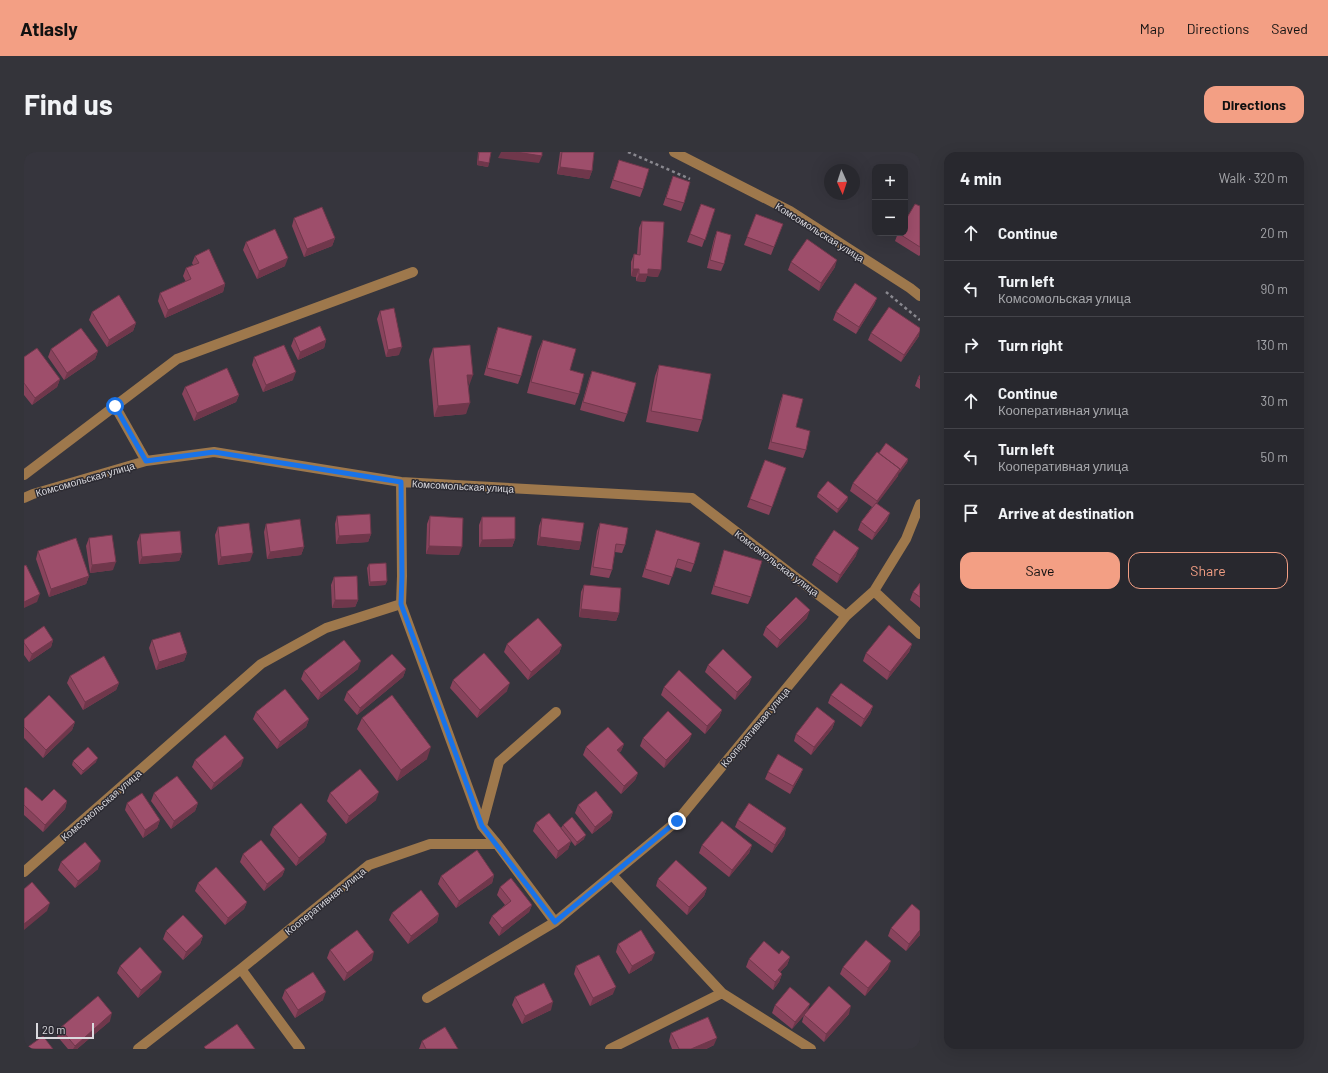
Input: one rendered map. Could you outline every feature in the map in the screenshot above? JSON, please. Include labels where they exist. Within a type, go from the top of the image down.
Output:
[{"type":"street","name":"Комсомольская улица","points":[[674,152],[790,211],[910,288],[920,296]]},
{"type":"street","points":[[24,475],[177,359],[413,272]]},
{"type":"street","points":[[115,406],[146,461]]},
{"type":"street","name":"Комсомольская улица","points":[[24,498],[33,494],[146,461],[214,452],[401,482],[692,498],[846,616]]},
{"type":"street","points":[[401,482],[401,604],[482,826],[555,922]]},
{"type":"street","name":"Кооперативная улица","points":[[427,998],[555,922],[677,821],[846,616],[874,591],[906,539],[920,504]]},
{"type":"street","points":[[874,591],[920,634]]},
{"type":"street","name":"Комсомольская улица","points":[[24,872],[261,664],[326,628],[401,604]]},
{"type":"street","points":[[482,826],[499,762],[556,712]]},
{"type":"street","name":"Кооперативная улица","points":[[138,1049],[241,969],[369,865],[430,844],[497,844]]},
{"type":"street","points":[[612,875],[722,994],[811,1049]]},
{"type":"street","points":[[241,969],[300,1049]]},
{"type":"street","points":[[610,1049],[722,994]]},
{"type":"path","points":[[628,152],[696,181]]},
{"type":"path","points":[[881,288],[920,320]]},
{"type":"building","points":[[479,152],[491,152],[489,163],[478,161]]},
{"type":"building","points":[[516,152],[542,152],[542,156]]},
{"type":"building","points":[[562,152],[594,152],[592,171],[560,167]]},
{"type":"building","points":[[619,160],[649,169],[643,189],[613,180]]},
{"type":"building","points":[[673,176],[690,182],[684,203],[666,198]]},
{"type":"building","points":[[701,204],[715,209],[705,240],[690,234]]},
{"type":"building","points":[[915,204],[920,206],[920,247],[903,236],[908,236],[908,216]]},
{"type":"building","points":[[322,207],[335,238],[307,249],[294,218]]},
{"type":"building","points":[[756,214],[783,224],[774,247],[747,237]]},
{"type":"building","points":[[642,221],[664,222],[661,270],[648,269],[648,274],[639,274],[639,269],[633,269],[634,254],[640,255]]},
{"type":"building","points":[[275,229],[288,258],[259,271],[246,242]]},
{"type":"building","points":[[717,231],[731,235],[724,264],[710,260]]},
{"type":"building","points":[[807,239],[837,260],[821,283],[791,262]]},
{"type":"building","points":[[209,249],[225,284],[168,310],[160,293],[191,279],[186,268],[199,263],[195,256]]},
{"type":"building","points":[[855,283],[877,298],[859,327],[836,312]]},
{"type":"building","points":[[119,295],[136,323],[109,340],[92,312]]},
{"type":"building","points":[[889,307],[920,328],[920,331],[904,355],[871,333]]},
{"type":"building","points":[[394,308],[402,347],[388,350],[380,311]]},
{"type":"building","points":[[320,326],[326,340],[300,352],[294,338]]},
{"type":"building","points":[[498,327],[532,336],[521,376],[487,368]]},
{"type":"building","points":[[81,328],[98,351],[67,373],[51,349]]},
{"type":"building","points":[[543,340],[576,349],[570,370],[584,374],[579,394],[531,382]]},
{"type":"building","points":[[284,345],[296,372],[266,385],[254,357]]},
{"type":"building","points":[[470,345],[473,375],[467,375],[470,403],[438,406],[433,348]]},
{"type":"building","points":[[37,348],[60,379],[35,398],[24,383],[24,357]]},
{"type":"building","points":[[659,365],[711,374],[702,420],[651,411]]},
{"type":"building","points":[[227,368],[239,395],[197,413],[185,387]]},
{"type":"building","points":[[592,371],[636,383],[627,414],[583,402]]},
{"type":"building","points":[[783,394],[803,399],[796,427],[810,431],[806,450],[771,442]]},
{"type":"building","points":[[886,443],[908,459],[900,470],[879,453]]},
{"type":"building","points":[[877,452],[900,469],[877,501],[853,483]]},
{"type":"building","points":[[765,460],[786,468],[772,507],[750,499]]},
{"type":"building","points":[[828,481],[848,497],[838,509],[818,493]]},
{"type":"building","points":[[876,503],[890,513],[875,533],[861,522]]},
{"type":"building","points":[[370,514],[371,534],[339,536],[337,516]]},
{"type":"building","points":[[430,516],[463,518],[462,547],[429,546]]},
{"type":"building","points":[[482,517],[515,517],[515,539],[482,540]]},
{"type":"building","points":[[542,518],[584,523],[581,542],[540,537]]},
{"type":"building","points":[[300,519],[304,547],[270,552],[266,524]]},
{"type":"building","points":[[249,523],[253,553],[221,557],[218,527]]},
{"type":"building","points":[[600,523],[628,528],[625,545],[616,544],[612,570],[593,567]]},
{"type":"building","points":[[656,530],[700,543],[694,564],[678,559],[672,577],[645,569]]},
{"type":"building","points":[[834,530],[859,548],[840,575],[815,558]]},
{"type":"building","points":[[180,531],[182,553],[142,557],[140,534]]},
{"type":"building","points":[[112,535],[116,562],[92,565],[89,538]]},
{"type":"building","points":[[76,538],[89,576],[51,589],[38,551]]},
{"type":"building","points":[[724,550],[762,561],[751,597],[714,586]]},
{"type":"building","points":[[386,563],[387,581],[370,582],[369,564]]},
{"type":"building","points":[[26,565],[40,594],[24,602],[24,566]]},
{"type":"building","points":[[357,576],[358,600],[335,600],[334,577]]},
{"type":"building","points":[[920,583],[920,597],[913,592]]},
{"type":"building","points":[[584,585],[621,588],[619,613],[581,609]]},
{"type":"building","points":[[796,597],[810,610],[780,640],[766,627]]},
{"type":"building","points":[[538,618],[562,645],[531,672],[507,644]]},
{"type":"building","points":[[889,625],[912,644],[890,672],[866,653]]},
{"type":"building","points":[[44,626],[53,640],[32,654],[24,643],[24,640]]},
{"type":"building","points":[[180,632],[187,653],[159,662],[152,640]]},
{"type":"building","points":[[344,640],[361,661],[321,693],[304,671]]},
{"type":"building","points":[[723,649],[752,677],[737,692],[708,665]]},
{"type":"building","points":[[484,653],[510,683],[480,710],[453,680]]},
{"type":"building","points":[[392,654],[406,669],[360,708],[347,692]]},
{"type":"building","points":[[104,656],[119,683],[85,702],[70,676]]},
{"type":"building","points":[[679,670],[722,710],[707,726],[664,687]]},
{"type":"building","points":[[841,683],[873,706],[864,719],[831,695]]},
{"type":"building","points":[[285,689],[309,719],[280,742],[256,712]]},
{"type":"building","points":[[49,695],[75,722],[46,750],[24,727],[24,719]]},
{"type":"building","points":[[392,695],[431,747],[401,770],[362,718]]},
{"type":"building","points":[[817,707],[835,721],[814,747],[796,734]]},
{"type":"building","points":[[668,711],[692,734],[666,760],[643,738]]},
{"type":"building","points":[[608,727],[624,744],[617,750],[638,773],[624,786],[586,747]]},
{"type":"building","points":[[225,735],[244,758],[214,783],[195,760]]},
{"type":"building","points":[[88,747],[98,758],[83,771],[73,761]]},
{"type":"building","points":[[778,754],[803,769],[793,786],[768,772]]},
{"type":"building","points":[[360,769],[379,792],[349,816],[330,793]]},
{"type":"building","points":[[177,776],[198,803],[174,821],[154,793]]},
{"type":"building","points":[[26,787],[42,801],[54,789],[67,801],[45,825],[24,805],[24,789]]},
{"type":"building","points":[[596,791],[613,812],[595,827],[578,805]]},
{"type":"building","points":[[142,793],[160,820],[145,830],[127,803]]},
{"type":"building","points":[[301,803],[327,834],[299,858],[273,827]]},
{"type":"building","points":[[749,803],[786,828],[775,845],[738,820]]},
{"type":"building","points":[[549,813],[571,841],[558,851],[536,823]]},
{"type":"building","points":[[572,817],[586,835],[577,842],[563,825]]},
{"type":"building","points":[[722,821],[752,845],[732,870],[702,845]]},
{"type":"building","points":[[261,840],[285,869],[267,884],[243,854]]},
{"type":"building","points":[[85,842],[101,861],[78,881],[61,862]]},
{"type":"building","points":[[477,850],[494,875],[459,901],[441,876]]},
{"type":"building","points":[[676,860],[707,888],[689,907],[658,879]]},
{"type":"building","points":[[216,867],[247,902],[228,918],[198,883]]},
{"type":"building","points":[[511,878],[532,905],[502,928],[492,916],[511,901],[500,887]]},
{"type":"building","points":[[32,882],[50,903],[24,924],[24,889]]},
{"type":"building","points":[[421,890],[439,914],[411,936],[392,913]]},
{"type":"building","points":[[912,904],[920,911],[920,930],[909,944],[891,928]]},
{"type":"building","points":[[183,915],[203,936],[186,952],[166,931]]},
{"type":"building","points":[[357,930],[374,952],[347,973],[330,950]]},
{"type":"building","points":[[641,930],[655,953],[632,966],[618,944]]},
{"type":"building","points":[[866,940],[891,961],[868,988],[843,967]]},
{"type":"building","points":[[764,941],[779,954],[782,950],[790,957],[778,970],[782,974],[775,982],[749,959]]},
{"type":"building","points":[[140,947],[162,972],[141,990],[120,966]]},
{"type":"building","points":[[599,955],[616,987],[593,998],[576,966]]},
{"type":"building","points":[[313,972],[326,992],[298,1010],[285,990]]},
{"type":"building","points":[[544,983],[553,1002],[525,1016],[515,997]]},
{"type":"building","points":[[829,986],[851,1006],[826,1034],[804,1015]]},
{"type":"building","points":[[790,987],[810,1004],[795,1022],[775,1005]]},
{"type":"building","points":[[98,996],[112,1013],[75,1046],[60,1028]]},
{"type":"building","points":[[708,1017],[717,1038],[691,1049],[679,1049],[671,1033]]},
{"type":"building","points":[[237,1024],[255,1049],[206,1049],[204,1047]]},
{"type":"building","points":[[445,1027],[458,1049],[426,1049],[422,1041]]},
{"type":"building","points":[[43,1036],[53,1049],[25,1049]]},
{"type":"route","points":[[115,406],[146,461],[214,452],[401,482],[401,604],[482,826],[555,922],[677,821]]}]
